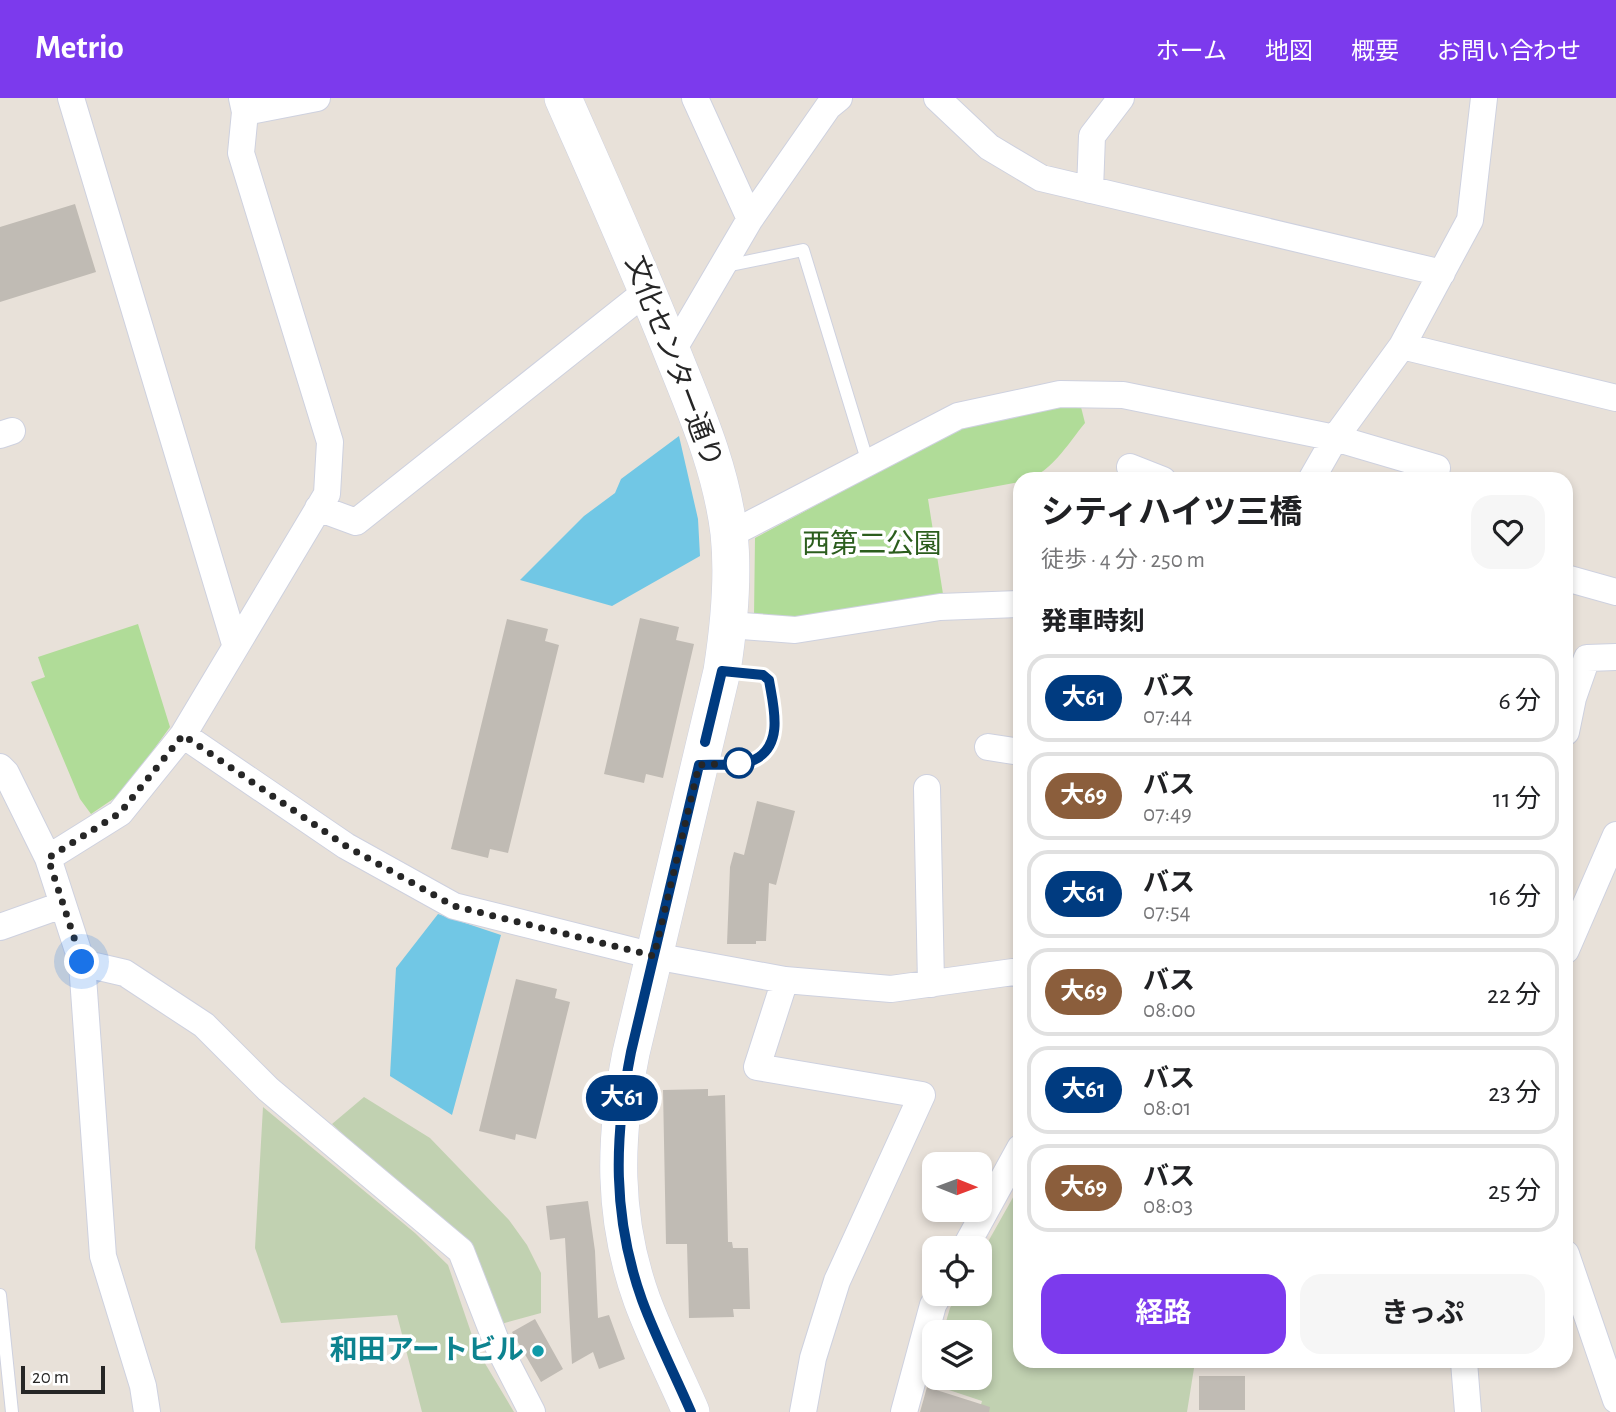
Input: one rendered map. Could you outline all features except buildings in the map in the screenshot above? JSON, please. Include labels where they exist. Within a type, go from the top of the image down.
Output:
[{"type":"street","points":[[71,98],[235,645]]},
{"type":"street","points":[[48,858],[120,813],[183,735],[327,494],[330,442],[241,153],[244,105],[317,98]]},
{"type":"street","name":"文化センター通り","points":[[563,98],[648,290],[711,449],[722,488],[729,535],[729,625],[722,671],[622,1098],[617,1176],[629,1258],[639,1289],[691,1412]]},
{"type":"street","points":[[695,98],[750,219]]},
{"type":"street","points":[[672,352],[750,219],[828,107],[839,98]]},
{"type":"street","points":[[937,98],[989,147],[1041,178],[1442,274]]},
{"type":"street","points":[[1090,190],[1092,136],[1121,98]]},
{"type":"street","points":[[1316,472],[1335,439],[1402,346],[1470,220],[1484,98]]},
{"type":"street","points":[[318,508],[356,522],[648,290]]},
{"type":"street","points":[[1402,346],[1616,398]]},
{"type":"street","points":[[729,535],[958,416],[1060,394],[1123,395],[1335,439],[1437,468],[1436,472]]},
{"type":"street","points":[[1130,467],[1143,472]]},
{"type":"street","points":[[1573,580],[1616,592]]},
{"type":"street","points":[[729,625],[795,630],[940,607],[1013,604]]},
{"type":"street","points":[[1573,690],[1587,658],[1616,657]]},
{"type":"street","points":[[183,735],[346,846],[454,906],[654,956],[785,980],[891,989],[1013,972]]},
{"type":"street","points":[[988,747],[1013,751]]},
{"type":"street","points":[[0,767],[6,773],[48,858],[82,962],[103,1256],[143,1386],[147,1412]]},
{"type":"street","points":[[928,788],[931,984]]},
{"type":"street","points":[[1573,934],[1616,835]]},
{"type":"street","points":[[0,927],[62,905]]},
{"type":"street","points":[[82,962],[125,973],[204,1024],[268,1089],[461,1251],[498,1346],[532,1412]]},
{"type":"street","points":[[785,980],[757,1067],[922,1095],[837,1280],[813,1358],[803,1412]]},
{"type":"street","points":[[972,1236],[1013,1161]]},
{"type":"street","points":[[1573,1274],[1616,1400]]},
{"type":"street","points":[[904,1412],[933,1306]]},
{"type":"street","points":[[1464,1368],[1468,1412]]},
{"type":"lane","points":[[722,267],[803,250],[869,463]]},
{"type":"lane","points":[[699,765],[753,760],[762,754],[770,743],[775,729],[769,680],[763,675],[722,671]]},
{"type":"lane","points":[[0,1294],[12,1412]]},
{"type":"green space","name":"西第二公園","points":[[1080,403],[1085,423],[1057,458],[1042,472],[1013,472],[1013,483],[928,499],[943,594],[792,621],[754,617],[755,538],[962,427]]},
{"type":"green space","points":[[138,624],[170,727],[122,793],[91,814],[80,799],[31,682],[45,677],[38,657]]},
{"type":"green space","points":[[364,1097],[430,1138],[509,1220],[527,1245],[541,1273],[541,1313],[501,1324],[470,1251],[332,1124]]},
{"type":"green space","points":[[263,1107],[415,1233],[448,1265],[477,1350],[514,1412],[422,1412],[397,1315],[281,1323],[255,1248]]},
{"type":"green space","points":[[1013,1197],[1013,1368],[1194,1368],[1187,1412],[979,1412],[982,1401],[949,1390],[992,1390],[992,1320],[946,1320],[950,1308],[992,1306],[991,1236]]},
{"type":"water","points":[[679,436],[698,519],[700,556],[612,606],[520,580],[584,516],[615,493],[621,479]]},
{"type":"water","points":[[438,914],[501,935],[452,1115],[390,1076],[396,968]]},
{"type":"bus line","name":"大61","points":[[691,1412],[642,1300],[629,1258],[617,1176],[622,1098],[699,765],[739,763],[753,760],[762,754],[775,729],[769,680],[763,675],[722,671],[705,742]]},
{"type":"place","name":"和田アートビル","points":[[538,1351]]},
{"type":"route","points":[[82,962],[48,858],[120,813],[183,735],[346,846],[454,906],[654,956],[699,765],[739,763]]}]
